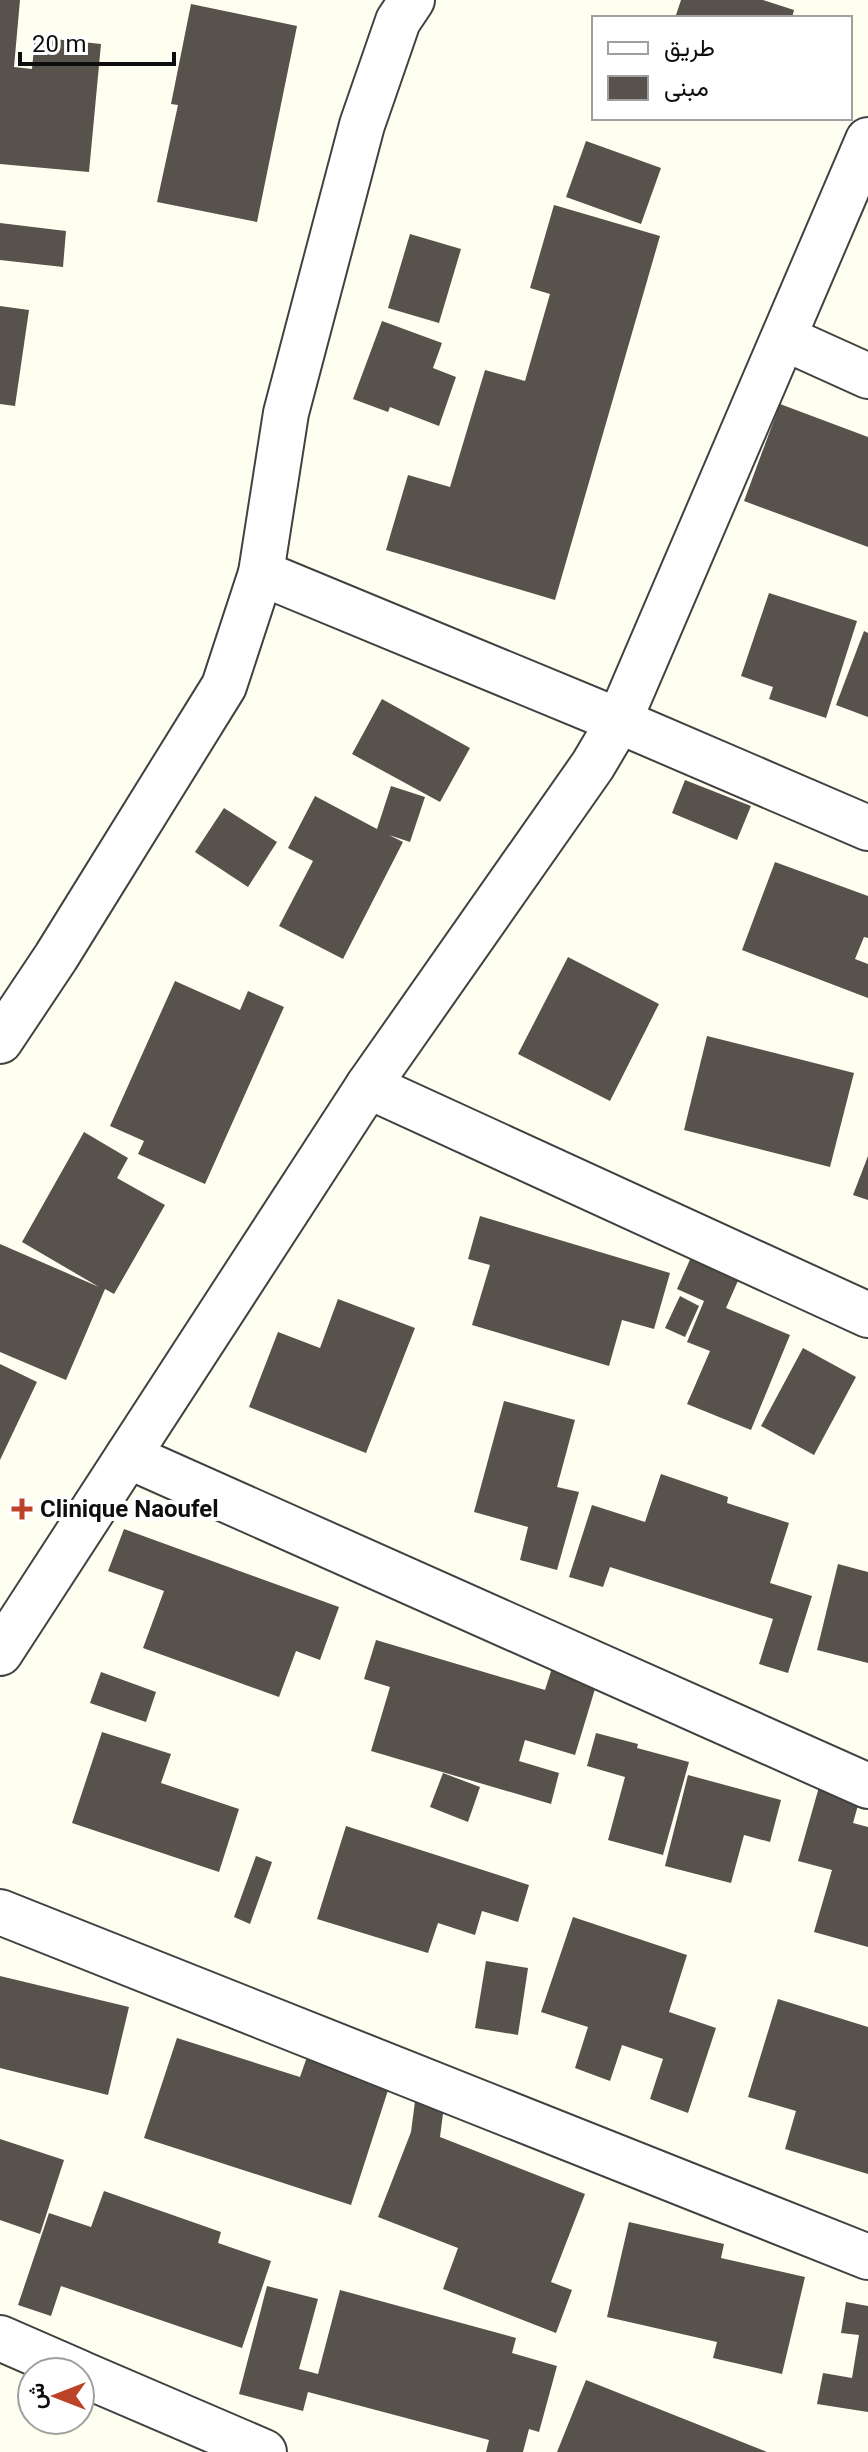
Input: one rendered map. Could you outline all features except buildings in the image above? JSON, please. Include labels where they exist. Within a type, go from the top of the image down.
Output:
[{"type":"street","points":[[0,1041],[56,957],[224,686],[261,573],[286,413],[362,125],[398,21],[412,0]]},
{"type":"street","points":[[0,1653],[368,1086],[593,765],[619,721],[868,140]]},
{"type":"street","points":[[784,338],[868,376]]},
{"type":"street","points":[[261,573],[868,828]]},
{"type":"street","points":[[368,1086],[868,1315]]},
{"type":"street","points":[[128,1456],[868,1786]]},
{"type":"street","points":[[0,1912],[868,2257]]},
{"type":"street","points":[[0,2338],[42,2356]]},
{"type":"street","points":[[96,2379],[264,2452]]},
{"type":"place","name":"Clinique Naoufel","points":[[22,1509]]}]
